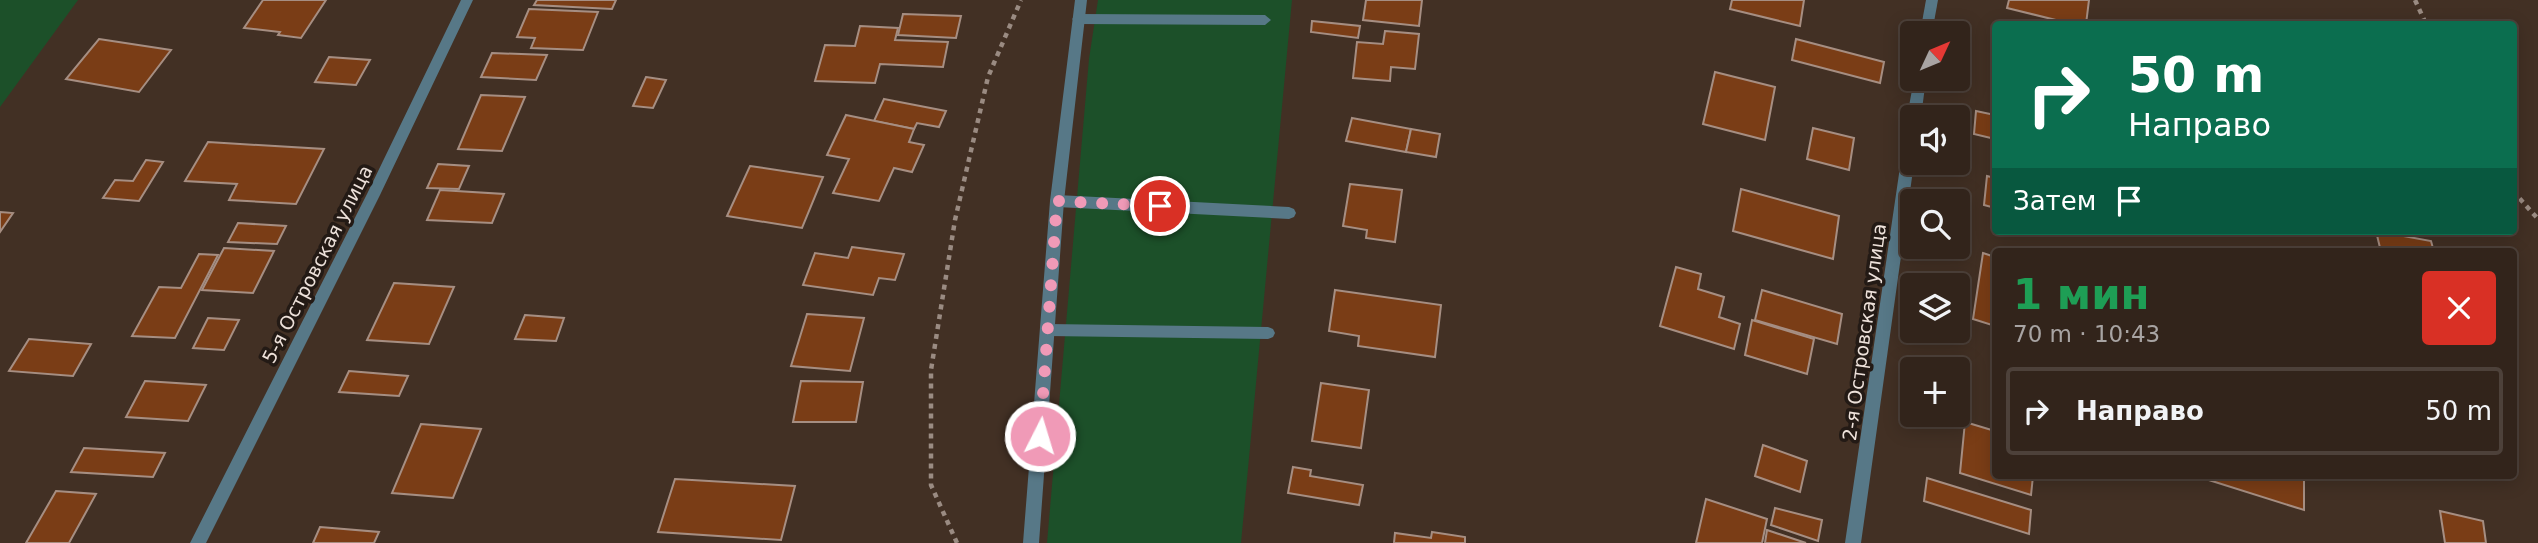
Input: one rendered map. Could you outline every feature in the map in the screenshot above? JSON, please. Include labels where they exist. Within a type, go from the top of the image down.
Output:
[{"type":"street","name":"5-я Островская улица","points":[[198,543],[373,195],[467,0]]},
{"type":"street","points":[[1031,543],[1057,201],[1082,0]]},
{"type":"street","points":[[1928,21],[1932,0]]},
{"type":"street","points":[[1078,19],[1265,20]]},
{"type":"street","name":"2-я Островская улица","points":[[1853,543],[1906,175]]},
{"type":"street","points":[[1057,201],[1289,213]]},
{"type":"street","points":[[1048,330],[1268,333]]},
{"type":"path","points":[[957,543],[932,485],[931,370],[955,220],[985,90],[1021,0]]},
{"type":"path","points":[[2415,0],[2425,21]]},
{"type":"path","points":[[2517,195],[2538,219]]},
{"type":"green space","points":[[0,0],[78,0],[0,107]]},
{"type":"green space","points":[[1098,0],[1292,0],[1241,543],[1047,543],[1089,59]]},
{"type":"building","points":[[263,0],[326,0],[301,38],[278,35],[280,32],[244,28]]},
{"type":"building","points":[[537,0],[616,0],[612,9],[534,5]]},
{"type":"building","points":[[1366,0],[1422,0],[1419,26],[1363,20]]},
{"type":"building","points":[[1732,0],[1804,0],[1800,26],[1730,9]]},
{"type":"building","points":[[2009,0],[2089,0],[2086,21],[2060,21],[2007,8]]},
{"type":"building","points":[[529,9],[598,12],[583,50],[531,48],[535,38],[517,37]]},
{"type":"building","points":[[903,14],[961,16],[956,38],[898,35]]},
{"type":"building","points":[[1312,21],[1360,26],[1358,38],[1311,32]]},
{"type":"building","points":[[860,26],[898,28],[895,40],[948,42],[943,67],[880,64],[875,83],[815,81],[825,45],[855,46]]},
{"type":"building","points":[[1385,31],[1419,34],[1415,69],[1391,67],[1390,81],[1353,78],[1357,42],[1383,44]]},
{"type":"building","points":[[99,39],[171,50],[139,92],[66,79]]},
{"type":"building","points":[[1796,39],[1884,62],[1880,83],[1792,60]]},
{"type":"building","points":[[492,53],[547,55],[536,80],[481,77]]},
{"type":"building","points":[[329,57],[370,60],[356,85],[315,82]]},
{"type":"building","points":[[1715,72],[1775,87],[1765,140],[1703,124]]},
{"type":"building","points":[[646,77],[666,80],[653,108],[633,106]]},
{"type":"building","points":[[481,95],[525,97],[502,151],[458,149]]},
{"type":"building","points":[[884,99],[946,111],[939,127],[917,123],[914,129],[874,121]]},
{"type":"building","points":[[1976,111],[1992,114],[1992,138],[1974,134]]},
{"type":"building","points":[[846,115],[914,129],[909,142],[924,145],[912,172],[894,168],[879,201],[833,193],[849,159],[827,155]]},
{"type":"building","points":[[1352,118],[1411,129],[1406,152],[1346,141]]},
{"type":"building","points":[[1813,128],[1854,138],[1849,170],[1807,159]]},
{"type":"building","points":[[1411,129],[1440,134],[1436,157],[1406,152]]},
{"type":"building","points":[[208,142],[324,149],[296,204],[229,200],[237,184],[185,181]]},
{"type":"building","points":[[146,160],[163,162],[139,201],[103,198],[115,180],[133,181]]},
{"type":"building","points":[[438,164],[469,166],[459,189],[427,188]]},
{"type":"building","points":[[750,166],[823,177],[802,228],[727,216]]},
{"type":"building","points":[[1987,176],[1992,177],[1992,207],[1984,205]]},
{"type":"building","points":[[1350,184],[1402,190],[1395,242],[1366,238],[1367,230],[1343,226]]},
{"type":"building","points":[[1741,189],[1839,216],[1833,259],[1733,231]]},
{"type":"building","points":[[440,190],[504,194],[492,223],[427,220]]},
{"type":"building","points":[[0,212],[13,213],[0,232]]},
{"type":"building","points":[[238,223],[286,226],[277,244],[228,242]]},
{"type":"building","points":[[2377,235],[2398,235],[2431,241],[2433,248],[2380,248]]},
{"type":"building","points":[[852,247],[904,254],[895,280],[879,278],[873,295],[803,285],[815,253],[848,258]]},
{"type":"building","points":[[224,248],[274,251],[253,293],[202,290]]},
{"type":"building","points":[[1983,253],[1992,256],[1992,325],[1973,319]]},
{"type":"building","points":[[199,254],[218,255],[175,338],[132,336],[159,287],[181,288]]},
{"type":"building","points":[[1676,267],[1701,274],[1698,289],[1724,297],[1719,317],[1740,324],[1734,349],[1660,326]]},
{"type":"building","points":[[394,283],[454,287],[429,344],[367,340]]},
{"type":"building","points":[[1335,290],[1441,305],[1435,357],[1358,346],[1359,336],[1329,331]]},
{"type":"building","points":[[1762,290],[1842,314],[1837,344],[1755,320]]},
{"type":"building","points":[[807,314],[864,318],[850,371],[791,366]]},
{"type":"building","points":[[525,315],[564,318],[556,341],[515,339]]},
{"type":"building","points":[[208,318],[239,320],[224,350],[193,348]]},
{"type":"building","points":[[1752,320],[1814,339],[1807,374],[1745,355]]},
{"type":"building","points":[[29,339],[91,344],[73,376],[9,371]]},
{"type":"building","points":[[349,371],[408,376],[399,396],[339,392]]},
{"type":"building","points":[[145,381],[206,385],[188,421],[126,417]]},
{"type":"building","points":[[801,381],[863,382],[856,422],[793,422]]},
{"type":"building","points":[[1321,383],[1369,390],[1361,448],[1312,441]]},
{"type":"building","points":[[421,424],[481,429],[453,498],[392,493]]},
{"type":"building","points":[[1970,424],[1992,430],[1992,479],[2033,479],[2031,495],[1960,473],[1965,427],[1970,427]]},
{"type":"building","points":[[1763,445],[1807,461],[1800,492],[1755,476]]},
{"type":"building","points":[[84,448],[165,453],[153,477],[71,472]]},
{"type":"building","points":[[1293,467],[1311,470],[1310,476],[1363,485],[1359,505],[1288,493]]},
{"type":"building","points":[[1927,478],[2031,510],[2029,534],[1924,501]]},
{"type":"building","points":[[675,479],[795,486],[781,540],[658,532]]},
{"type":"building","points":[[2206,479],[2304,479],[2304,510]]},
{"type":"building","points":[[56,491],[96,494],[69,543],[26,543]]},
{"type":"building","points":[[1706,499],[1767,519],[1762,543],[1696,543]]},
{"type":"building","points":[[1775,508],[1822,520],[1818,541],[1771,525]]},
{"type":"building","points":[[2440,511],[2483,521],[2486,543],[2445,543]]},
{"type":"building","points":[[320,527],[379,532],[374,543],[313,543]]},
{"type":"building","points":[[1767,530],[1806,543],[1765,543]]},
{"type":"building","points":[[1432,532],[1465,537],[1465,543],[1394,543],[1395,533],[1431,538]]},
{"type":"route","points":[[1040,436],[1057,201],[1160,206]]}]
